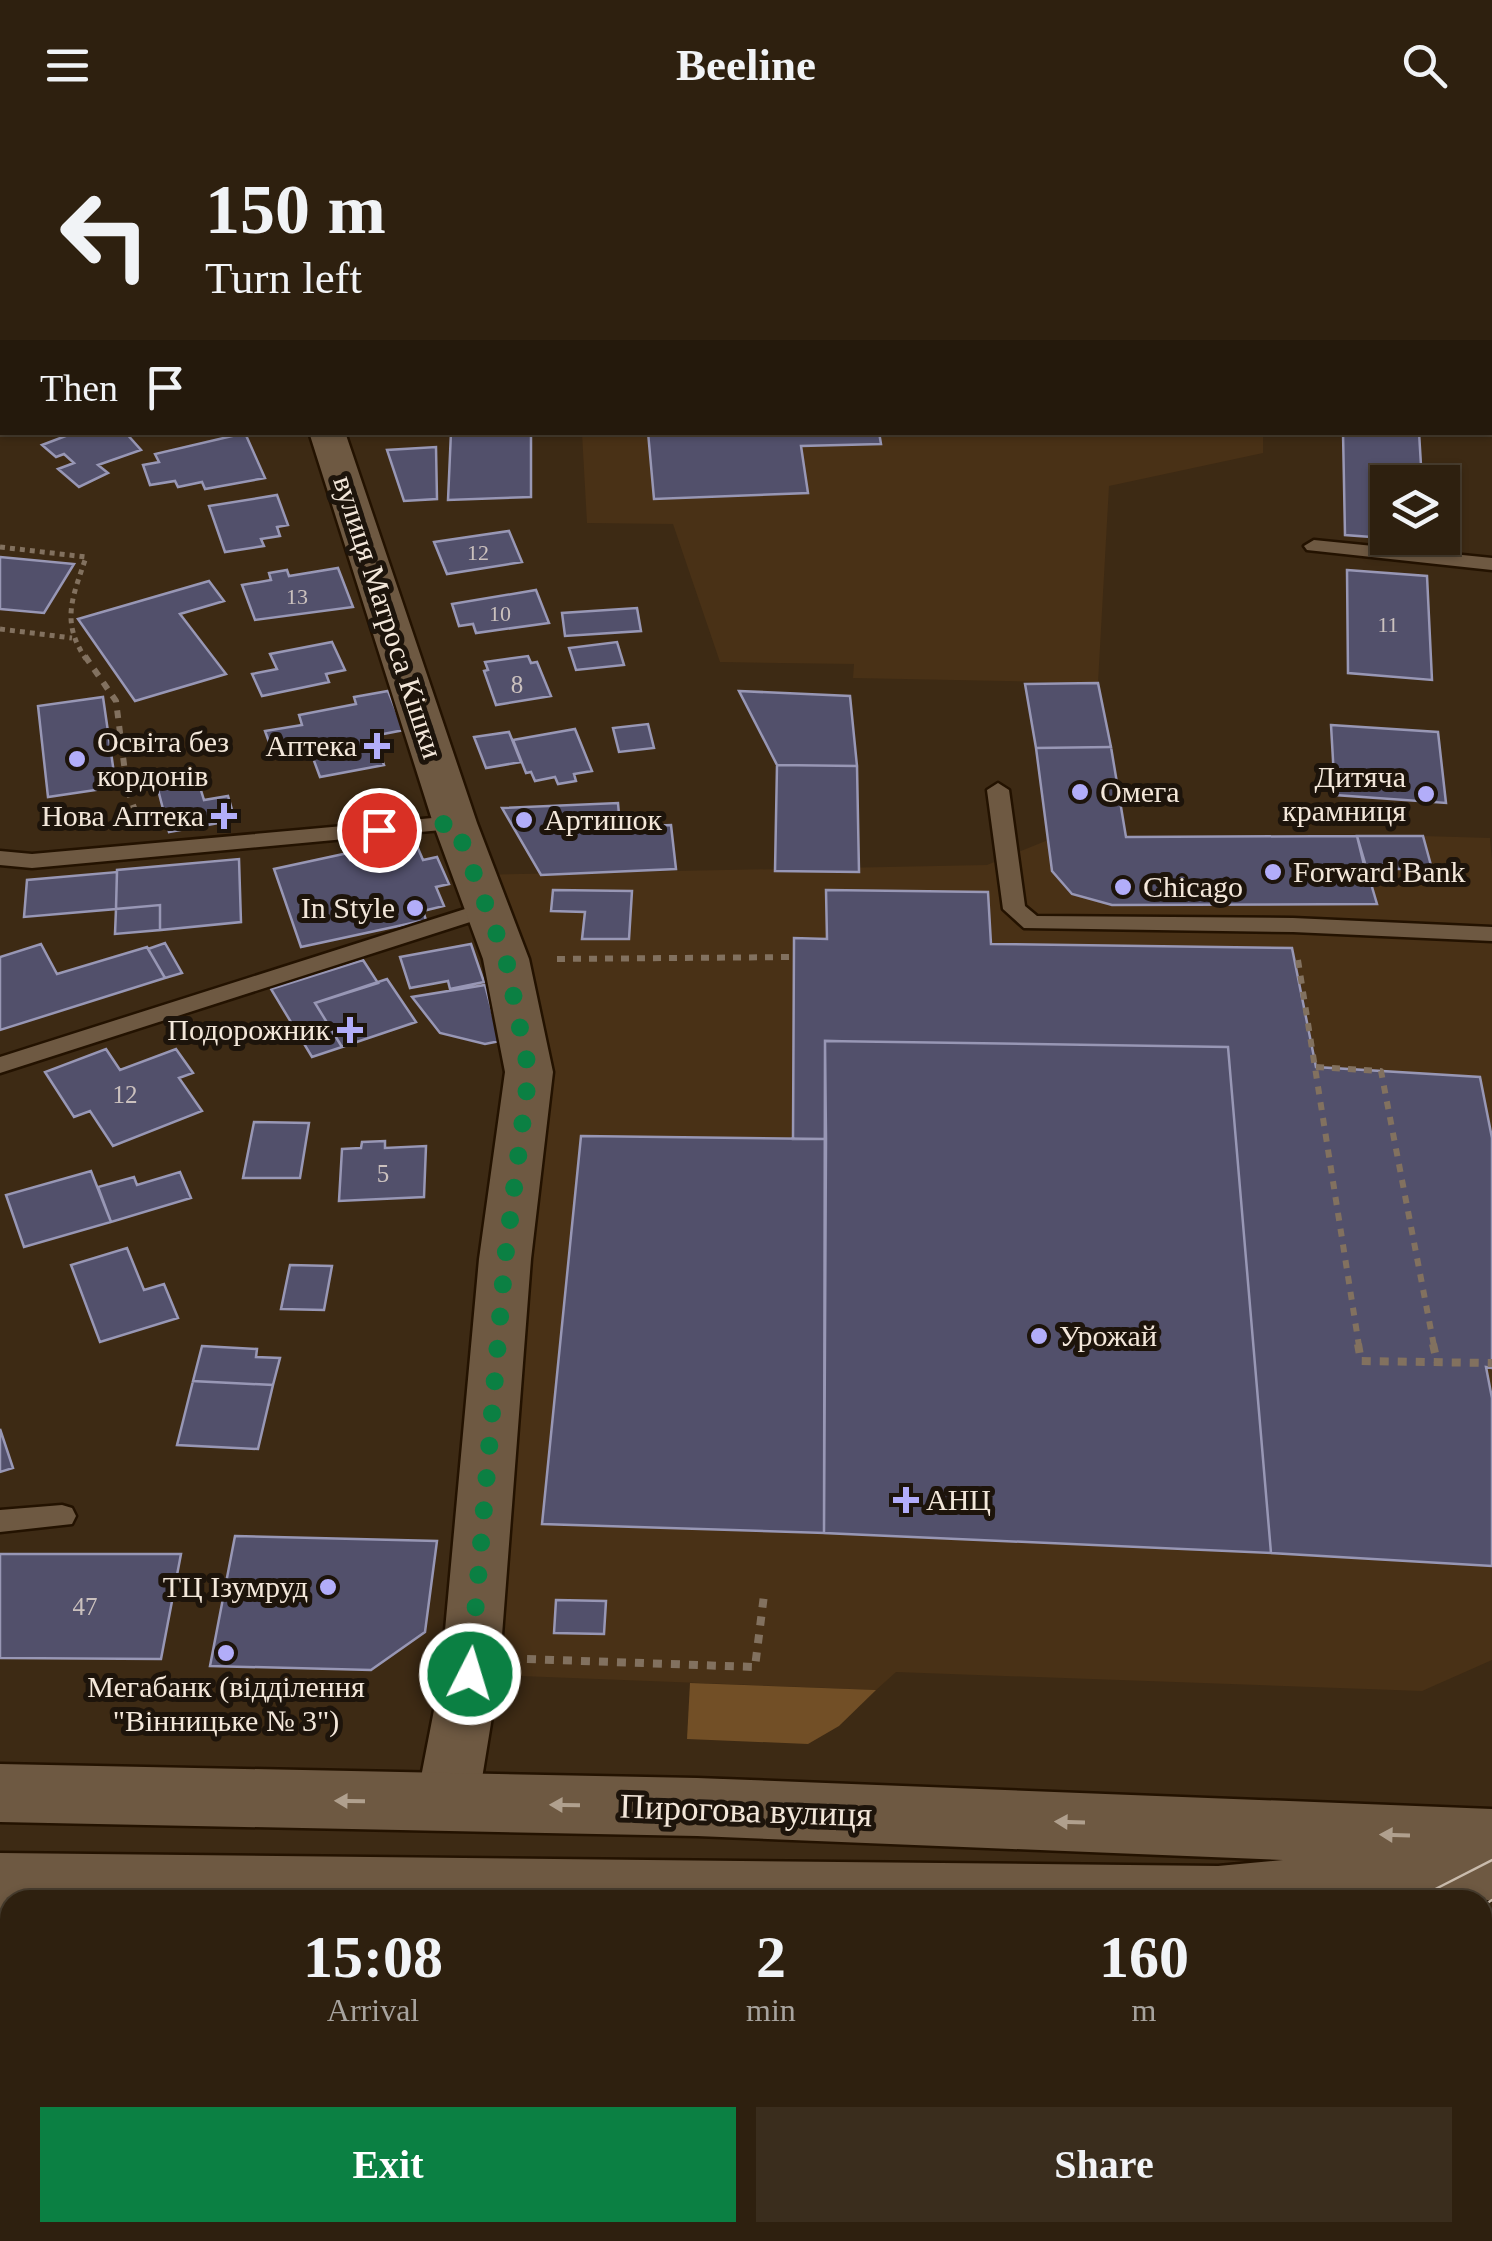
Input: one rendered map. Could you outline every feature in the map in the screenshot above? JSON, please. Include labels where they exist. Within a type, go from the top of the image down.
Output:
[{"type":"main road","name":"Пирогова вулиця","points":[[0,1794],[697,1806],[1492,1839]]},
{"type":"main road","points":[[697,1806],[816,1890]]},
{"type":"main road","points":[[1289,1890],[1492,1870]]},
{"type":"main road","points":[[0,1884],[381,1890]]},
{"type":"street","name":"вулиця Матроса Кішки","points":[[328,435],[455,823],[506,959],[529,1072],[505,1259],[470,1674],[447,1804]]},
{"type":"lane","points":[[1314,546],[1492,564]]},
{"type":"lane","points":[[998,790],[1014,909],[1024,920],[1044,925],[1293,925],[1492,934]]},
{"type":"lane","points":[[0,858],[32,862],[455,823]]},
{"type":"lane","points":[[0,1065],[487,909]]},
{"type":"lane","points":[[0,1521],[62,1516]]},
{"type":"path","points":[[0,547],[86,557],[72,600],[72,638],[116,701],[127,788],[150,851]]},
{"type":"path","points":[[0,629],[72,638]]},
{"type":"path","points":[[1293,925],[1361,1360],[1492,1363]]},
{"type":"path","points":[[506,959],[794,958]]},
{"type":"path","points":[[1316,1067],[1381,1071],[1437,1362]]},
{"type":"path","points":[[526,1659],[755,1667],[764,1594]]},
{"type":"shaded area","points":[[582,435],[1263,435],[1263,453],[1109,486],[1098,683],[853,678],[854,664],[720,662],[673,524],[587,523]]},
{"type":"shaded area","points":[[1490,838],[1492,861],[1492,1660],[1422,1691],[896,1672],[876,1690],[470,1674],[529,1072],[474,875],[987,865],[1048,840]]},
{"type":"shaded area","points":[[690,1683],[876,1690],[839,1726],[808,1744],[687,1739]]},
{"type":"building","points":[[68,435],[128,435],[141,450],[98,465],[108,473],[79,487],[58,469],[74,463],[64,454],[56,457],[42,445]]},
{"type":"building","points":[[246,435],[265,478],[205,489],[202,482],[178,487],[175,481],[150,485],[143,465],[159,462],[155,454]]},
{"type":"building","points":[[451,435],[531,435],[531,497],[448,500]]},
{"type":"building","points":[[648,435],[880,435],[881,444],[801,446],[808,493],[654,499]]},
{"type":"building","points":[[1343,435],[1419,435],[1421,465],[1370,465],[1370,537],[1345,535]]},
{"type":"building","points":[[436,447],[437,499],[404,501],[387,450]]},
{"type":"building","points":[[277,495],[288,525],[277,527],[280,536],[261,539],[264,546],[225,552],[209,506]]},
{"type":"building","points":[[509,531],[522,562],[447,574],[434,542]]},
{"type":"building","points":[[0,557],[74,564],[44,613],[0,609]]},
{"type":"building","points":[[338,568],[353,607],[255,620],[242,585],[271,580],[269,573],[287,570],[289,576]]},
{"type":"building","points":[[1347,570],[1427,576],[1432,680],[1348,673]]},
{"type":"building","points":[[209,581],[224,601],[180,614],[226,674],[135,701],[78,619]]},
{"type":"building","points":[[536,590],[549,623],[476,633],[473,624],[459,626],[452,604]]},
{"type":"building","points":[[637,608],[641,631],[565,636],[562,613]]},
{"type":"building","points":[[332,642],[345,670],[326,674],[329,682],[262,696],[252,674],[277,669],[270,654]]},
{"type":"building","points":[[617,642],[624,665],[576,670],[569,648]]},
{"type":"building","points":[[528,656],[531,663],[537,662],[551,696],[496,705],[484,671],[488,670],[485,662]]},
{"type":"building","points":[[1098,683],[1111,747],[1036,748],[1025,684]]},
{"type":"building","points":[[388,691],[404,730],[373,736],[384,765],[320,777],[310,750],[274,756],[265,731],[302,725],[299,715],[356,704],[354,697]]},
{"type":"building","points":[[739,691],[850,696],[857,766],[777,765]]},
{"type":"building","points":[[103,697],[116,787],[48,797],[38,706]]},
{"type":"building","points":[[648,724],[654,748],[619,752],[613,728]]},
{"type":"building","points":[[1331,725],[1438,732],[1446,803],[1335,795]]},
{"type":"building","points":[[575,729],[592,771],[574,774],[576,781],[558,784],[555,777],[535,781],[531,772],[526,773],[513,740]]},
{"type":"building","points":[[509,732],[521,762],[486,768],[474,737]]},
{"type":"building","name":"Омега","points":[[1111,747],[1126,837],[1357,836],[1377,904],[1112,905],[1072,894],[1052,871],[1036,748]]},
{"type":"building","points":[[777,765],[857,766],[859,872],[775,871]]},
{"type":"building","points":[[195,771],[204,800],[228,796],[235,820],[169,832],[155,778]]},
{"type":"building","points":[[618,803],[620,827],[671,825],[676,869],[541,875],[502,808]]},
{"type":"building","points":[[1357,836],[1423,836],[1432,869],[1365,869]]},
{"type":"building","points":[[417,846],[423,860],[437,857],[449,884],[436,887],[444,906],[423,911],[426,920],[301,947],[274,869],[348,853],[350,860]]},
{"type":"building","points":[[239,859],[241,922],[160,930],[160,905],[116,909],[117,870]]},
{"type":"building","points":[[117,872],[116,909],[24,917],[27,880]]},
{"type":"building","points":[[553,890],[632,891],[629,939],[582,939],[585,912],[551,911]]},
{"type":"building","points":[[826,890],[988,892],[991,944],[1292,948],[1316,1067],[1480,1077],[1492,1138],[1492,1368],[1486,1367],[1492,1398],[1492,1566],[1271,1553],[1228,1047],[825,1041],[826,1139],[793,1139],[794,938],[827,939]]},
{"type":"building","points":[[160,905],[160,930],[115,934],[116,909]]},
{"type":"building","points":[[165,943],[182,973],[165,978],[148,949]]},
{"type":"building","points":[[41,944],[57,974],[147,947],[165,978],[0,1030],[0,957]]},
{"type":"building","points":[[471,944],[484,982],[450,989],[448,981],[410,988],[400,957]]},
{"type":"building","points":[[363,960],[378,983],[315,1003],[342,1047],[312,1057],[271,989]]},
{"type":"building","points":[[387,979],[416,1022],[342,1047],[315,1003]]},
{"type":"building","points":[[485,985],[500,1041],[485,1044],[440,1033],[412,997]]},
{"type":"building","name":"Урожай","points":[[825,1041],[1228,1047],[1271,1553],[824,1533]]},
{"type":"building","points":[[106,1049],[120,1070],[176,1049],[193,1073],[179,1078],[202,1111],[113,1146],[90,1111],[74,1117],[45,1072]]},
{"type":"building","points":[[254,1122],[309,1123],[300,1178],[243,1178]]},
{"type":"building","points":[[581,1136],[826,1139],[824,1533],[542,1524]]},
{"type":"building","points":[[385,1141],[385,1148],[426,1146],[424,1197],[339,1201],[342,1149],[361,1148],[362,1142]]},
{"type":"building","points":[[91,1171],[111,1222],[24,1247],[6,1195]]},
{"type":"building","points":[[180,1172],[191,1198],[111,1222],[98,1187],[134,1177],[137,1185]]},
{"type":"building","points":[[127,1248],[144,1290],[164,1284],[178,1318],[100,1342],[71,1265]]},
{"type":"building","points":[[290,1265],[332,1266],[324,1310],[281,1309]]},
{"type":"building","points":[[202,1346],[257,1349],[256,1357],[280,1358],[273,1385],[193,1381]]},
{"type":"building","points":[[193,1381],[273,1385],[258,1449],[177,1445]]},
{"type":"building","points":[[0,1429],[13,1468],[0,1472]]},
{"type":"building","name":"ТЦ Ізумруд","points":[[235,1536],[437,1541],[425,1632],[371,1670],[210,1666]]},
{"type":"building","points":[[0,1554],[181,1554],[161,1659],[0,1658]]},
{"type":"building","points":[[556,1600],[606,1601],[604,1634],[554,1633]]},
{"type":"tram line","points":[[1434,1890],[1492,1860]]},
{"type":"place","name":"Аптека","points":[[377,746]]},
{"type":"place","name":"Освіта без кордонів","points":[[77,759]]},
{"type":"place","name":"Омега","points":[[1080,792]]},
{"type":"place","name":"Дитяча крамниця","points":[[1426,794]]},
{"type":"place","name":"Нова Аптека","points":[[224,816]]},
{"type":"place","name":"Артишок","points":[[524,820]]},
{"type":"place","name":"Forward Bank","points":[[1273,872]]},
{"type":"place","name":"Chicago","points":[[1123,887]]},
{"type":"place","name":"In Style","points":[[415,908]]},
{"type":"place","name":"Подорожник","points":[[350,1030]]},
{"type":"place","name":"Урожай","points":[[1039,1336]]},
{"type":"place","name":"АНЦ","points":[[906,1500]]},
{"type":"place","name":"ТЦ Ізумруд","points":[[328,1587]]},
{"type":"place","name":"Мегабанк (відділення \"Вінницьке № 3\")","points":[[226,1653]]},
{"type":"route","points":[[379,830],[455,823],[506,959],[529,1072],[505,1259],[470,1674]]}]
